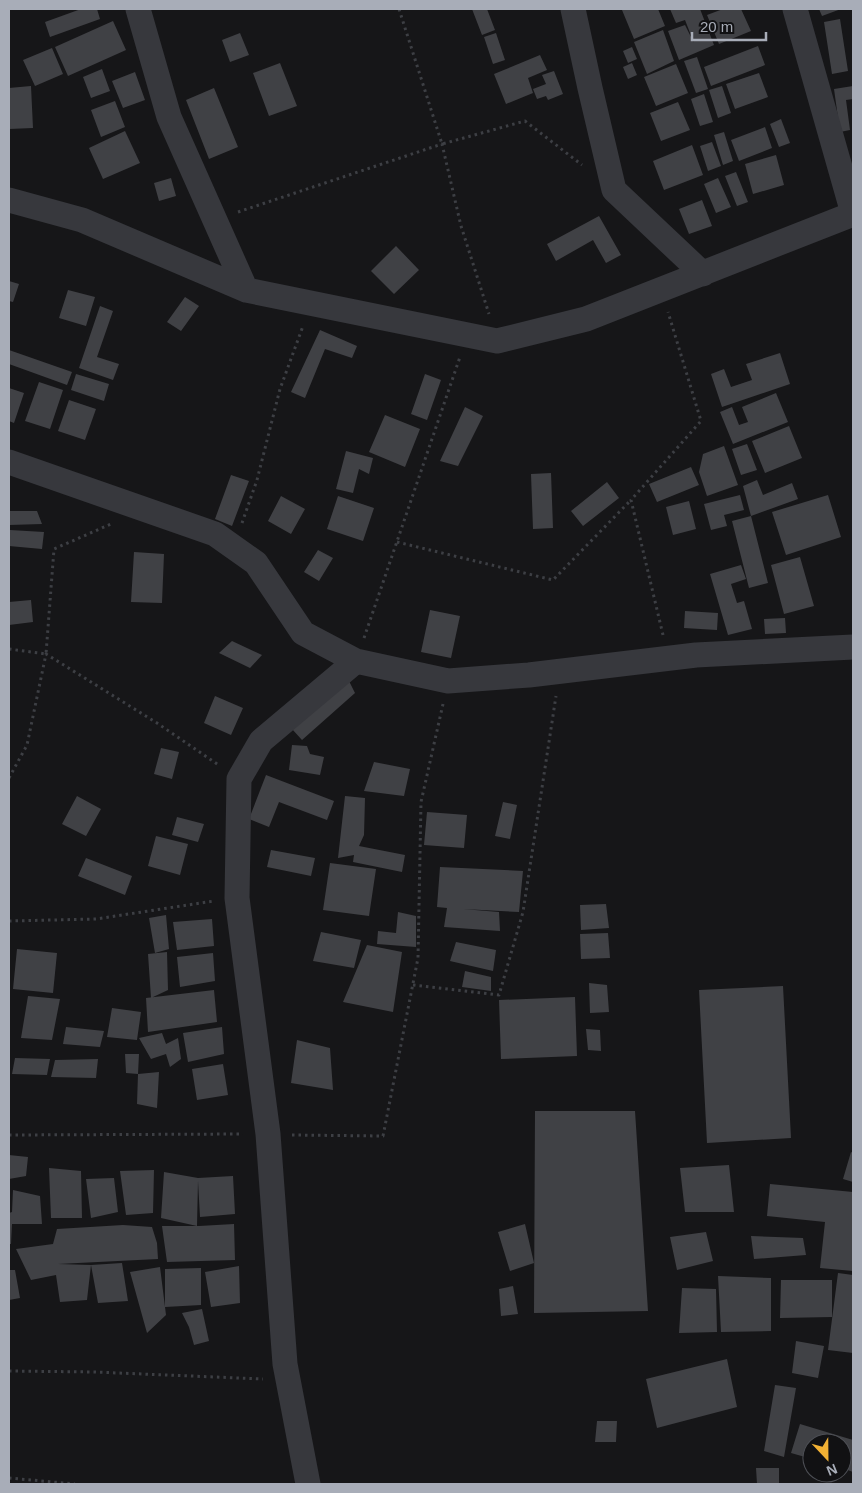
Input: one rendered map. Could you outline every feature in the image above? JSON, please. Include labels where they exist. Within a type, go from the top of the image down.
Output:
[{"type":"street","points":[[138,9],[169,117],[246,290]]},
{"type":"street","points":[[572,9],[614,190],[702,274]]},
{"type":"street","points":[[9,200],[82,220],[246,290],[497,341],[586,319],[853,214],[795,9]]},
{"type":"street","points":[[9,462],[215,534],[256,563],[303,633],[356,661],[448,680],[560,671],[696,655],[853,647]]},
{"type":"street","points":[[308,1484],[285,1364],[268,1134],[237,898],[239,779],[261,741],[356,661]]},
{"type":"path","points":[[399,9],[442,144],[461,226],[497,341]]},
{"type":"path","points":[[214,220],[442,144],[525,122],[585,167]]},
{"type":"path","points":[[397,542],[553,580],[631,500],[701,421],[662,290]]},
{"type":"path","points":[[234,547],[257,480],[280,389],[311,304]]},
{"type":"path","points":[[356,661],[468,335]]},
{"type":"path","points":[[631,500],[669,658]]},
{"type":"path","points":[[9,778],[27,745],[46,654],[54,549],[145,509]]},
{"type":"path","points":[[9,650],[46,654],[157,723],[239,779]]},
{"type":"path","points":[[413,985],[499,995],[523,912],[560,671]]},
{"type":"path","points":[[9,1135],[268,1134],[383,1136],[418,958],[421,802],[448,680]]},
{"type":"path","points":[[9,921],[96,919],[237,898]]},
{"type":"path","points":[[9,1371],[94,1372],[288,1380]]},
{"type":"path","points":[[9,1479],[74,1484]]},
{"type":"building","points":[[81,9],[97,9],[100,19],[50,37],[45,22]]},
{"type":"building","points":[[472,9],[487,9],[495,30],[482,35]]},
{"type":"building","points":[[658,9],[665,26],[634,39],[622,10]]},
{"type":"building","points":[[670,9],[700,9],[714,45],[679,60],[668,31],[685,25],[694,43],[685,20],[676,23]]},
{"type":"building","points":[[723,9],[741,9],[751,31],[719,44],[707,15]]},
{"type":"building","points":[[819,9],[841,9],[822,16]]},
{"type":"building","points":[[840,19],[848,71],[832,74],[824,22]]},
{"type":"building","points":[[113,21],[126,50],[68,76],[55,47]]},
{"type":"building","points":[[663,30],[674,61],[647,74],[634,42]]},
{"type":"building","points":[[240,33],[249,55],[230,62],[222,40]]},
{"type":"building","points":[[496,33],[505,60],[493,64],[484,37]]},
{"type":"building","points":[[758,46],[765,65],[711,86],[704,67]]},
{"type":"building","points":[[632,47],[637,59],[628,63],[623,51]]},
{"type":"building","points":[[52,48],[63,74],[35,86],[23,60]]},
{"type":"building","points":[[540,55],[547,70],[528,78],[533,93],[506,104],[494,74]]},
{"type":"building","points":[[697,57],[708,89],[696,93],[684,61]]},
{"type":"building","points":[[280,63],[297,106],[269,116],[253,73]]},
{"type":"building","points":[[632,63],[637,75],[628,79],[623,67]]},
{"type":"building","points":[[676,64],[688,93],[656,106],[644,77]]},
{"type":"building","points":[[102,69],[110,91],[91,98],[83,77]]},
{"type":"building","points":[[554,71],[563,94],[548,100],[546,96],[537,99],[533,89],[546,84],[542,75]]},
{"type":"building","points":[[135,72],[145,100],[123,108],[112,81]]},
{"type":"building","points":[[759,73],[768,97],[735,109],[726,84]]},
{"type":"building","points":[[31,86],[33,128],[9,129],[9,88]]},
{"type":"building","points":[[722,86],[731,113],[718,118],[709,90]]},
{"type":"building","points":[[853,86],[853,99],[846,100],[850,130],[840,132],[834,89]]},
{"type":"building","points":[[214,88],[238,147],[209,159],[186,100]]},
{"type":"building","points":[[704,94],[713,122],[700,126],[691,99]]},
{"type":"building","points":[[115,101],[125,127],[101,137],[91,110]]},
{"type":"building","points":[[678,102],[690,130],[661,141],[650,113]]},
{"type":"building","points":[[781,119],[790,143],[779,147],[770,124]]},
{"type":"building","points":[[765,127],[772,148],[739,161],[731,140]]},
{"type":"building","points":[[125,131],[140,163],[103,179],[89,148]]},
{"type":"building","points":[[724,132],[733,161],[723,165],[714,135]]},
{"type":"building","points":[[712,142],[721,166],[708,171],[700,146]]},
{"type":"building","points":[[692,145],[703,175],[664,190],[653,161]]},
{"type":"building","points":[[776,155],[784,185],[753,194],[745,164]]},
{"type":"building","points":[[736,172],[748,202],[737,206],[725,176]]},
{"type":"building","points":[[171,178],[176,196],[159,201],[154,183]]},
{"type":"building","points":[[718,178],[731,207],[716,213],[704,184]]},
{"type":"building","points":[[702,200],[712,226],[689,234],[679,209]]},
{"type":"building","points":[[599,216],[621,255],[606,263],[593,240],[556,261],[547,244]]},
{"type":"building","points":[[396,246],[419,270],[394,294],[371,271]]},
{"type":"building","points":[[9,281],[19,284],[13,302],[9,301]]},
{"type":"building","points":[[68,290],[95,297],[86,326],[59,318]]},
{"type":"building","points":[[185,297],[199,306],[181,331],[167,322]]},
{"type":"building","points":[[100,306],[113,311],[97,357],[119,364],[113,380],[79,368]]},
{"type":"building","points":[[320,330],[357,346],[352,358],[325,349],[305,398],[291,392]]},
{"type":"building","points":[[9,350],[72,372],[67,385],[9,364]]},
{"type":"building","points":[[780,353],[790,384],[722,407],[711,374],[724,369],[731,387],[752,380],[746,364]]},
{"type":"building","points":[[76,374],[109,384],[104,401],[71,390]]},
{"type":"building","points":[[425,374],[441,380],[427,420],[411,414]]},
{"type":"building","points":[[39,382],[63,390],[50,429],[25,421]]},
{"type":"building","points":[[9,388],[24,393],[14,423],[9,421]]},
{"type":"building","points":[[776,393],[788,422],[733,444],[720,412],[732,407],[739,425],[748,422],[742,407]]},
{"type":"building","points":[[69,400],[96,409],[85,440],[58,431]]},
{"type":"building","points":[[465,407],[483,416],[458,466],[440,461]]},
{"type":"building","points":[[385,415],[420,429],[405,467],[369,452]]},
{"type":"building","points":[[789,426],[802,458],[765,473],[752,441]]},
{"type":"building","points":[[747,444],[757,470],[741,475],[732,449]]},
{"type":"building","points":[[724,446],[738,485],[707,496],[699,472],[703,454]]},
{"type":"building","points":[[346,451],[373,458],[369,474],[359,469],[353,493],[336,489]]},
{"type":"building","points":[[691,467],[699,485],[657,502],[649,484]]},
{"type":"building","points":[[551,473],[553,528],[533,529],[531,474]]},
{"type":"building","points":[[231,475],[249,481],[232,526],[215,519]]},
{"type":"building","points":[[757,480],[763,495],[792,483],[798,499],[751,516],[743,486]]},
{"type":"building","points":[[607,482],[619,498],[583,526],[571,511]]},
{"type":"building","points":[[740,495],[744,510],[724,515],[727,526],[711,530],[704,504]]},
{"type":"building","points":[[828,495],[841,537],[786,555],[772,512]]},
{"type":"building","points":[[281,496],[305,509],[291,534],[268,521]]},
{"type":"building","points":[[338,496],[374,508],[363,541],[327,529]]},
{"type":"building","points":[[689,501],[696,529],[673,535],[666,507]]},
{"type":"building","points":[[9,511],[37,511],[42,524],[9,525]]},
{"type":"building","points":[[751,516],[768,583],[749,588],[732,521]]},
{"type":"building","points":[[10,530],[44,532],[42,549],[9,546]]},
{"type":"building","points":[[318,550],[333,558],[319,581],[304,572]]},
{"type":"building","points":[[134,552],[164,554],[162,603],[131,602]]},
{"type":"building","points":[[800,557],[814,606],[784,614],[771,565]]},
{"type":"building","points":[[741,565],[746,579],[731,584],[737,603],[744,601],[752,629],[728,635],[710,574]]},
{"type":"building","points":[[31,600],[33,622],[9,625],[9,602]]},
{"type":"building","points":[[430,610],[460,616],[451,658],[421,652]]},
{"type":"building","points":[[685,611],[718,613],[717,630],[684,628]]},
{"type":"building","points":[[785,618],[786,633],[765,634],[764,619]]},
{"type":"building","points":[[232,641],[262,655],[250,668],[219,653]]},
{"type":"building","points":[[349,681],[355,693],[302,740],[292,729]]},
{"type":"building","points":[[215,696],[243,708],[231,735],[204,723]]},
{"type":"building","points":[[292,745],[307,746],[310,754],[324,757],[320,775],[289,770]]},
{"type":"building","points":[[161,748],[179,752],[172,779],[154,774]]},
{"type":"building","points":[[374,762],[410,769],[404,796],[364,791]]},
{"type":"building","points":[[266,775],[334,801],[327,820],[279,802],[269,827],[249,819]]},
{"type":"building","points":[[77,796],[101,809],[86,836],[62,824]]},
{"type":"building","points":[[345,796],[365,798],[364,835],[359,846],[405,855],[402,872],[353,862],[354,855],[338,858]]},
{"type":"building","points":[[503,802],[517,805],[510,839],[495,836]]},
{"type":"building","points":[[427,812],[467,815],[464,848],[424,845]]},
{"type":"building","points":[[177,817],[204,824],[198,842],[172,835]]},
{"type":"building","points":[[156,836],[188,844],[180,875],[148,866]]},
{"type":"building","points":[[271,850],[315,858],[311,876],[267,867]]},
{"type":"building","points":[[86,858],[132,876],[125,895],[78,876]]},
{"type":"building","points":[[330,863],[376,869],[369,916],[323,910]]},
{"type":"building","points":[[440,867],[523,871],[519,912],[463,909],[499,912],[500,931],[444,927],[447,908],[437,907]]},
{"type":"building","points":[[606,904],[609,928],[581,930],[580,905]]},
{"type":"building","points":[[398,912],[416,916],[416,947],[377,944],[378,931],[396,933]]},
{"type":"building","points":[[166,915],[169,949],[155,953],[149,918]]},
{"type":"building","points":[[212,919],[214,946],[177,950],[173,922]]},
{"type":"building","points":[[321,932],[361,940],[354,968],[313,961]]},
{"type":"building","points":[[608,933],[610,958],[581,959],[580,934]]},
{"type":"building","points":[[456,942],[496,950],[493,971],[450,961]]},
{"type":"building","points":[[367,945],[402,952],[393,1012],[343,1002]]},
{"type":"building","points":[[17,949],[57,953],[53,993],[13,989]]},
{"type":"building","points":[[167,952],[168,990],[151,998],[148,954]]},
{"type":"building","points":[[213,953],[215,981],[180,987],[177,957]]},
{"type":"building","points":[[465,971],[491,977],[491,991],[462,987]]},
{"type":"building","points":[[589,983],[607,985],[609,1012],[590,1013]]},
{"type":"building","points":[[783,986],[791,1138],[707,1143],[699,990]]},
{"type":"building","points":[[214,990],[217,1022],[148,1032],[146,998]]},
{"type":"building","points":[[28,996],[60,999],[52,1040],[21,1038]]},
{"type":"building","points":[[575,997],[577,1056],[501,1059],[499,1000]]},
{"type":"building","points":[[112,1008],[141,1012],[137,1040],[107,1037]]},
{"type":"building","points":[[66,1027],[104,1031],[100,1047],[63,1044]]},
{"type":"building","points":[[222,1027],[224,1054],[188,1062],[183,1033]]},
{"type":"building","points":[[586,1029],[600,1030],[601,1051],[588,1050]]},
{"type":"building","points":[[162,1033],[166,1044],[178,1038],[181,1059],[170,1067],[166,1054],[151,1059],[139,1038]]},
{"type":"building","points":[[297,1040],[330,1048],[333,1090],[291,1083]]},
{"type":"building","points":[[125,1054],[139,1054],[138,1074],[126,1073]]},
{"type":"building","points":[[15,1058],[50,1059],[47,1075],[12,1074]]},
{"type":"building","points":[[98,1059],[96,1078],[51,1077],[55,1060]]},
{"type":"building","points":[[223,1064],[228,1095],[197,1100],[192,1069]]},
{"type":"building","points":[[159,1072],[157,1108],[137,1104],[138,1074]]},
{"type":"building","points":[[535,1111],[635,1111],[648,1311],[534,1313]]},
{"type":"building","points":[[851,1152],[853,1153],[853,1182],[843,1179]]},
{"type":"building","points":[[9,1155],[28,1157],[26,1176],[9,1179]]},
{"type":"building","points":[[729,1165],[734,1212],[685,1212],[680,1168]]},
{"type":"building","points":[[49,1168],[81,1171],[82,1218],[51,1218]]},
{"type":"building","points":[[154,1170],[153,1213],[126,1215],[120,1171]]},
{"type":"building","points":[[164,1172],[198,1178],[233,1176],[235,1214],[200,1217],[198,1181],[197,1226],[161,1218]]},
{"type":"building","points":[[114,1178],[118,1212],[91,1218],[86,1179]]},
{"type":"building","points":[[770,1184],[853,1192],[853,1271],[820,1268],[825,1222],[767,1216]]},
{"type":"building","points":[[13,1190],[40,1196],[42,1224],[12,1224],[11,1244],[9,1244],[9,1213],[12,1212]]},
{"type":"building","points":[[234,1224],[235,1260],[167,1262],[162,1226]]},
{"type":"building","points":[[525,1224],[534,1263],[510,1271],[498,1232]]},
{"type":"building","points":[[123,1225],[152,1227],[157,1243],[158,1259],[58,1264],[91,1265],[87,1300],[60,1302],[56,1275],[31,1280],[16,1249],[53,1244],[57,1229]]},
{"type":"building","points":[[706,1232],[713,1261],[677,1270],[670,1237]]},
{"type":"building","points":[[751,1236],[803,1238],[806,1255],[754,1259]]},
{"type":"building","points":[[122,1263],[128,1301],[98,1303],[91,1265]]},
{"type":"building","points":[[239,1266],[240,1303],[211,1307],[205,1272]]},
{"type":"building","points":[[160,1267],[166,1315],[147,1333],[130,1272]]},
{"type":"building","points":[[201,1268],[201,1305],[165,1307],[165,1269]]},
{"type":"building","points":[[9,1270],[15,1270],[20,1298],[9,1300]]},
{"type":"building","points":[[838,1273],[853,1275],[853,1353],[828,1350]]},
{"type":"building","points":[[718,1276],[771,1278],[771,1331],[721,1332]]},
{"type":"building","points":[[781,1280],[832,1280],[832,1317],[780,1318]]},
{"type":"building","points":[[513,1286],[518,1314],[501,1316],[499,1289]]},
{"type":"building","points":[[682,1288],[716,1289],[717,1332],[679,1333]]},
{"type":"building","points":[[202,1309],[209,1341],[194,1345],[189,1327],[182,1313]]},
{"type":"building","points":[[796,1341],[824,1346],[818,1378],[792,1373]]},
{"type":"building","points":[[727,1359],[737,1407],[657,1428],[646,1379]]},
{"type":"building","points":[[775,1385],[796,1388],[784,1457],[764,1451]]},
{"type":"building","points":[[597,1421],[617,1421],[616,1442],[595,1442]]},
{"type":"building","points":[[800,1424],[830,1433],[802,1433],[802,1456],[791,1453]]},
{"type":"building","points":[[852,1440],[853,1440],[852,1472]]},
{"type":"building","points":[[756,1468],[779,1468],[779,1484],[757,1484]]}]
